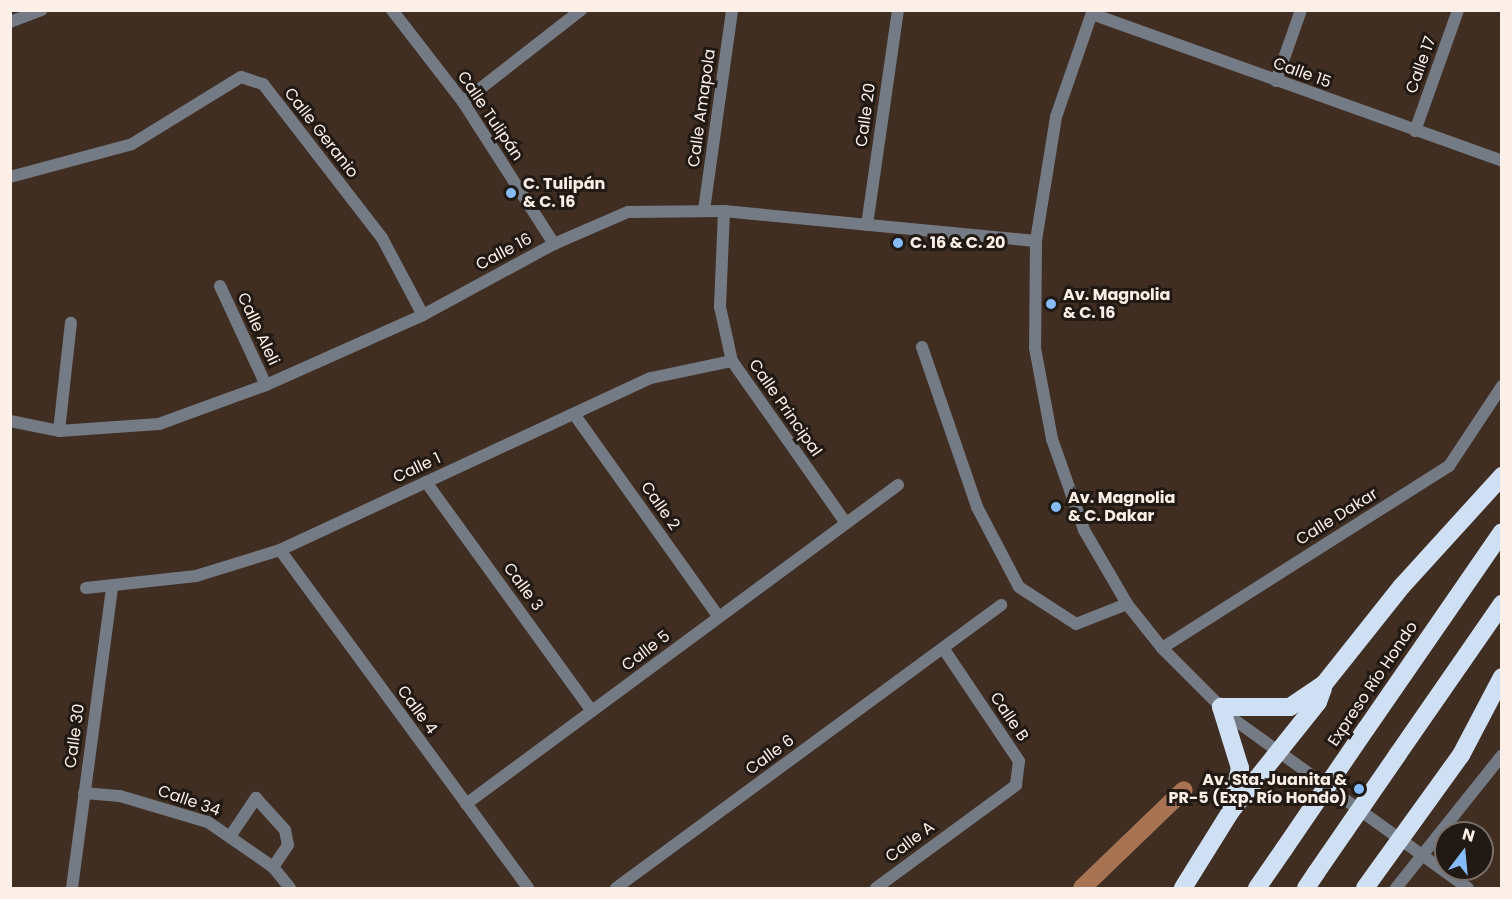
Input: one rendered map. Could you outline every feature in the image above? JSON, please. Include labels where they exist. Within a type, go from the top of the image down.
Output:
[{"type":"highway","points":[[1231,811],[1240,768],[1221,707],[1290,706],[1324,684],[1402,586],[1502,476]]},
{"type":"highway","name":"Expreso Río Hondo","points":[[1257,888],[1502,532]]},
{"type":"highway","points":[[1305,888],[1502,604]]},
{"type":"highway","points":[[1365,888],[1401,842],[1474,734],[1502,677]]},
{"type":"highway","points":[[1183,888],[1231,811],[1318,702],[1324,684]]},
{"type":"street","points":[[10,22],[42,10]]},
{"type":"street","name":"Calle Tulipán","points":[[392,10],[462,102],[554,244]]},
{"type":"street","points":[[462,102],[581,10]]},
{"type":"street","name":"Calle Amapola","points":[[704,210],[732,10]]},
{"type":"street","name":"Calle 20","points":[[867,225],[898,10]]},
{"type":"street","points":[[1276,81],[1301,10]]},
{"type":"street","name":"Calle 17","points":[[1415,130],[1458,10]]},
{"type":"street","points":[[1092,12],[1056,117],[1036,240],[1035,348],[1052,439],[1084,530],[1127,604],[1162,648],[1221,707],[1278,753],[1468,888]]},
{"type":"street","name":"Calle 15","points":[[1092,12],[1276,81],[1502,161]]},
{"type":"street","name":"Calle Geranio","points":[[10,177],[132,144],[241,77],[263,84],[382,238],[423,315]]},
{"type":"street","name":"Calle 16","points":[[10,421],[59,431],[159,424],[266,385],[423,315],[554,244],[628,212],[724,211],[1036,240]]},
{"type":"street","name":"Calle Principal","points":[[724,211],[720,307],[732,361],[846,523]]},
{"type":"street","name":"Calle Aleli","points":[[220,286],[266,385]]},
{"type":"street","points":[[59,431],[70,323]]},
{"type":"street","points":[[922,347],[977,507],[1019,587],[1076,624],[1127,604]]},
{"type":"street","name":"Calle 1","points":[[86,588],[112,588],[196,576],[280,550],[651,378],[732,361]]},
{"type":"street","name":"Calle Dakar","points":[[1162,648],[1449,466],[1502,386]]},
{"type":"street","name":"Calle 2","points":[[574,414],[719,617]]},
{"type":"street","name":"Calle 3","points":[[426,482],[592,711]]},
{"type":"street","name":"Calle 5","points":[[465,804],[898,485]]},
{"type":"street","name":"Calle 4","points":[[280,550],[528,888]]},
{"type":"street","name":"Calle 30","points":[[72,888],[112,588]]},
{"type":"street","name":"Calle 6","points":[[616,888],[1001,605]]},
{"type":"street","name":"Calle B","points":[[943,648],[1019,761],[1016,785],[964,823]]},
{"type":"street","points":[[1396,888],[1502,755]]},
{"type":"street","name":"Calle 34","points":[[84,792],[153,806],[208,822],[231,835],[273,867],[290,888]]},
{"type":"street","points":[[231,835],[256,798],[285,830],[288,845],[273,867]]},
{"type":"street","name":"Calle A","points":[[876,888],[964,823]]},
{"type":"waterway","points":[[1082,888],[1184,790]]},
{"type":"place","name":"C. Tulipán & C. 16","points":[[511,193]]},
{"type":"place","name":"C. 16 & C. 20","points":[[898,243]]},
{"type":"place","name":"Av. Magnolia & C. 16","points":[[1051,304]]},
{"type":"place","name":"Av. Magnolia & C. Dakar","points":[[1056,507]]},
{"type":"place","name":"Av. Sta. Juanita & PR-5 (Exp. Río Hondo)","points":[[1359,789]]}]
